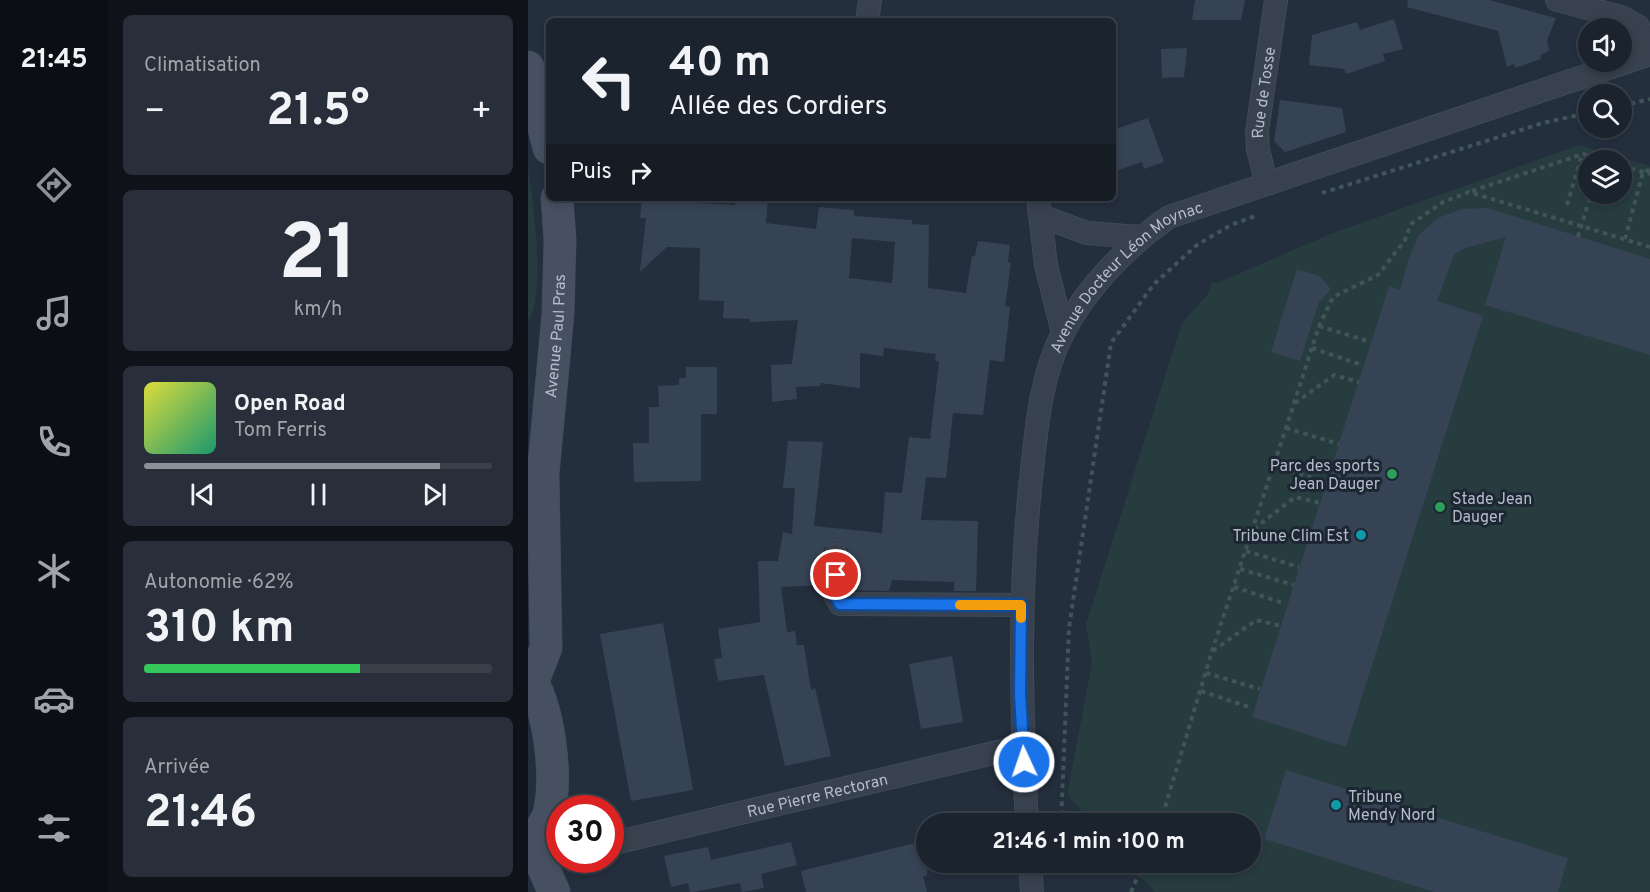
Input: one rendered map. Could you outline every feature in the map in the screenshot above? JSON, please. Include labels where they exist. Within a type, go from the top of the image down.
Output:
[{"type":"street","points":[[867,18],[870,0]]},
{"type":"street","name":"Rue de Tosse","points":[[1267,184],[1258,150],[1257,132],[1276,0]]},
{"type":"street","points":[[1557,0],[1628,8],[1650,54]]},
{"type":"street","name":"Avenue Docteur Léon Moynac","points":[[1026,813],[1021,605],[1026,522],[1036,435],[1049,366],[1063,333],[1089,293],[1140,237],[1169,217],[1479,109],[1650,54]]},
{"type":"street","points":[[528,68],[543,108],[546,128]]},
{"type":"street","name":"Avenue Paul Pras","points":[[530,677],[546,648],[543,474],[558,314],[560,240],[557,201]]},
{"type":"street","points":[[1039,207],[1087,233],[1140,237]]},
{"type":"street","points":[[1039,207],[1046,265],[1063,333]]},
{"type":"street","name":"Avenue Paul Pras","points":[[528,511],[543,474]]},
{"type":"street","points":[[836,555],[835,595],[840,604],[1021,605]]},
{"type":"street","points":[[530,677],[544,713],[549,744],[552,784],[542,830],[554,892]]},
{"type":"street","name":"Rue Pierre Rectoran","points":[[624,841],[1023,746]]},
{"type":"street","points":[[1031,873],[1032,892]]},
{"type":"path","points":[[1632,104],[1650,99]]},
{"type":"path","points":[[1315,196],[1543,123],[1578,115]]},
{"type":"path","points":[[1163,813],[1212,651],[1319,326],[1333,297],[1378,275],[1405,240],[1411,224],[1443,202],[1578,156]]},
{"type":"path","points":[[1632,169],[1650,172]]},
{"type":"path","points":[[1567,205],[1578,170]]},
{"type":"path","points":[[1625,239],[1643,172]]},
{"type":"path","points":[[1469,192],[1650,247]]},
{"type":"path","points":[[1578,237],[1588,204]]},
{"type":"path","points":[[1061,813],[1069,628],[1111,344],[1154,285],[1197,245],[1231,225],[1264,213]]},
{"type":"path","points":[[1319,326],[1371,342]]},
{"type":"path","points":[[1312,348],[1359,364]]},
{"type":"path","points":[[1294,403],[1334,375],[1359,382]]},
{"type":"path","points":[[1286,428],[1339,444]]},
{"type":"path","points":[[1273,466],[1320,480]]},
{"type":"path","points":[[1253,529],[1295,497],[1320,504]]},
{"type":"path","points":[[1246,551],[1299,567]]},
{"type":"path","points":[[1240,569],[1294,585]]},
{"type":"path","points":[[1234,587],[1283,603]]},
{"type":"path","points":[[1212,651],[1256,620],[1281,626]]},
{"type":"path","points":[[1206,673],[1260,689]]},
{"type":"path","points":[[1201,691],[1249,707]]},
{"type":"path","points":[[1131,892],[1139,873]]},
{"type":"green space","name":"Parc des sports Jean Dauger","points":[[1579,145],[1596,150],[1578,150],[1578,204],[1632,204],[1632,161],[1650,166],[1650,892],[1155,892],[1137,873],[1261,873],[1261,813],[1084,813],[1067,795],[1092,663],[1086,624],[1182,323],[1208,294],[1212,282],[1218,283],[1330,234]]},
{"type":"green space","points":[[528,168],[535,223],[537,270],[533,309],[528,320]]},
{"type":"building","points":[[1195,0],[1245,0],[1241,20],[1192,20]]},
{"type":"building","points":[[1408,0],[1489,0],[1556,18],[1547,40],[1549,51],[1540,55],[1541,59],[1515,68],[1514,64],[1507,67],[1498,31],[1407,7]]},
{"type":"building","points":[[1394,19],[1403,49],[1383,54],[1385,61],[1346,74],[1344,69],[1309,65],[1312,35],[1357,22],[1360,30]]},
{"type":"building","points":[[1187,48],[1184,77],[1162,78],[1161,49]]},
{"type":"building","points":[[1280,100],[1342,108],[1346,132],[1285,152],[1274,141]]},
{"type":"building","points":[[1148,118],[1164,162],[1144,169],[1142,162],[1116,171],[1116,129]]},
{"type":"building","points":[[642,201],[695,201],[695,203],[735,205],[736,201],[768,201],[766,223],[816,229],[819,207],[854,210],[854,216],[912,220],[912,224],[929,225],[928,288],[966,293],[972,256],[975,256],[978,241],[1010,245],[1008,262],[1011,263],[1005,306],[1010,307],[1004,362],[990,360],[983,415],[953,413],[946,478],[926,477],[921,520],[978,521],[976,591],[954,591],[954,582],[892,580],[889,591],[849,590],[848,549],[836,542],[824,548],[822,585],[781,587],[787,632],[795,631],[797,645],[804,645],[811,690],[815,688],[831,756],[785,766],[764,675],[718,681],[714,659],[722,658],[718,629],[760,622],[758,561],[778,561],[783,532],[792,534],[795,488],[783,488],[788,441],[823,442],[814,526],[882,533],[885,492],[902,493],[909,437],[930,439],[939,362],[935,361],[936,354],[884,348],[883,356],[860,353],[860,388],[820,383],[820,386],[796,387],[797,399],[772,402],[771,365],[792,364],[798,320],[750,322],[750,319],[723,318],[724,301],[699,300],[700,248],[667,247],[640,272],[646,218],[640,218]],"holes":[[[852,238],[895,242],[892,283],[849,278]]]},
{"type":"building","name":"Tribune Clim Est","points":[[1488,208],[1650,259],[1650,355],[1485,305],[1506,237],[1465,248],[1454,255],[1437,301],[1483,316],[1346,747],[1252,717],[1389,286],[1400,290],[1408,260],[1419,235],[1438,218],[1462,209]]},
{"type":"building","points":[[1297,269],[1319,276],[1331,289],[1319,302],[1300,361],[1271,352]]},
{"type":"building","points":[[686,367],[717,367],[717,414],[701,414],[701,481],[634,482],[633,443],[649,443],[649,407],[659,407],[658,386],[679,385],[679,378],[686,378]]},
{"type":"building","points":[[663,623],[693,790],[631,801],[600,634]]},
{"type":"building","points":[[952,656],[963,722],[921,729],[909,664]]},
{"type":"building","name":"Tribune Mendy Nord","points":[[1286,770],[1568,858],[1558,892],[1434,892],[1264,839]]},
{"type":"building","points":[[791,842],[797,865],[761,874],[764,888],[742,892],[740,883],[690,892],[688,883],[671,887],[664,856],[708,847],[711,860]]},
{"type":"building","points":[[916,843],[916,873],[927,873],[927,876],[923,876],[927,892],[806,892],[801,871]]},
{"type":"slow traffic","points":[[960,605],[1021,605],[1021,618]]},
{"type":"place","name":"Parc des sports Jean Dauger","points":[[1392,474]]},
{"type":"place","name":"Stade Jean Dauger","points":[[1440,507]]},
{"type":"place","name":"Tribune Clim Est","points":[[1361,535]]},
{"type":"place","name":"Tribune Mendy Nord","points":[[1336,805]]},
{"type":"route","points":[[836,575],[835,595],[840,604],[1021,605],[1020,695],[1024,762]]}]
